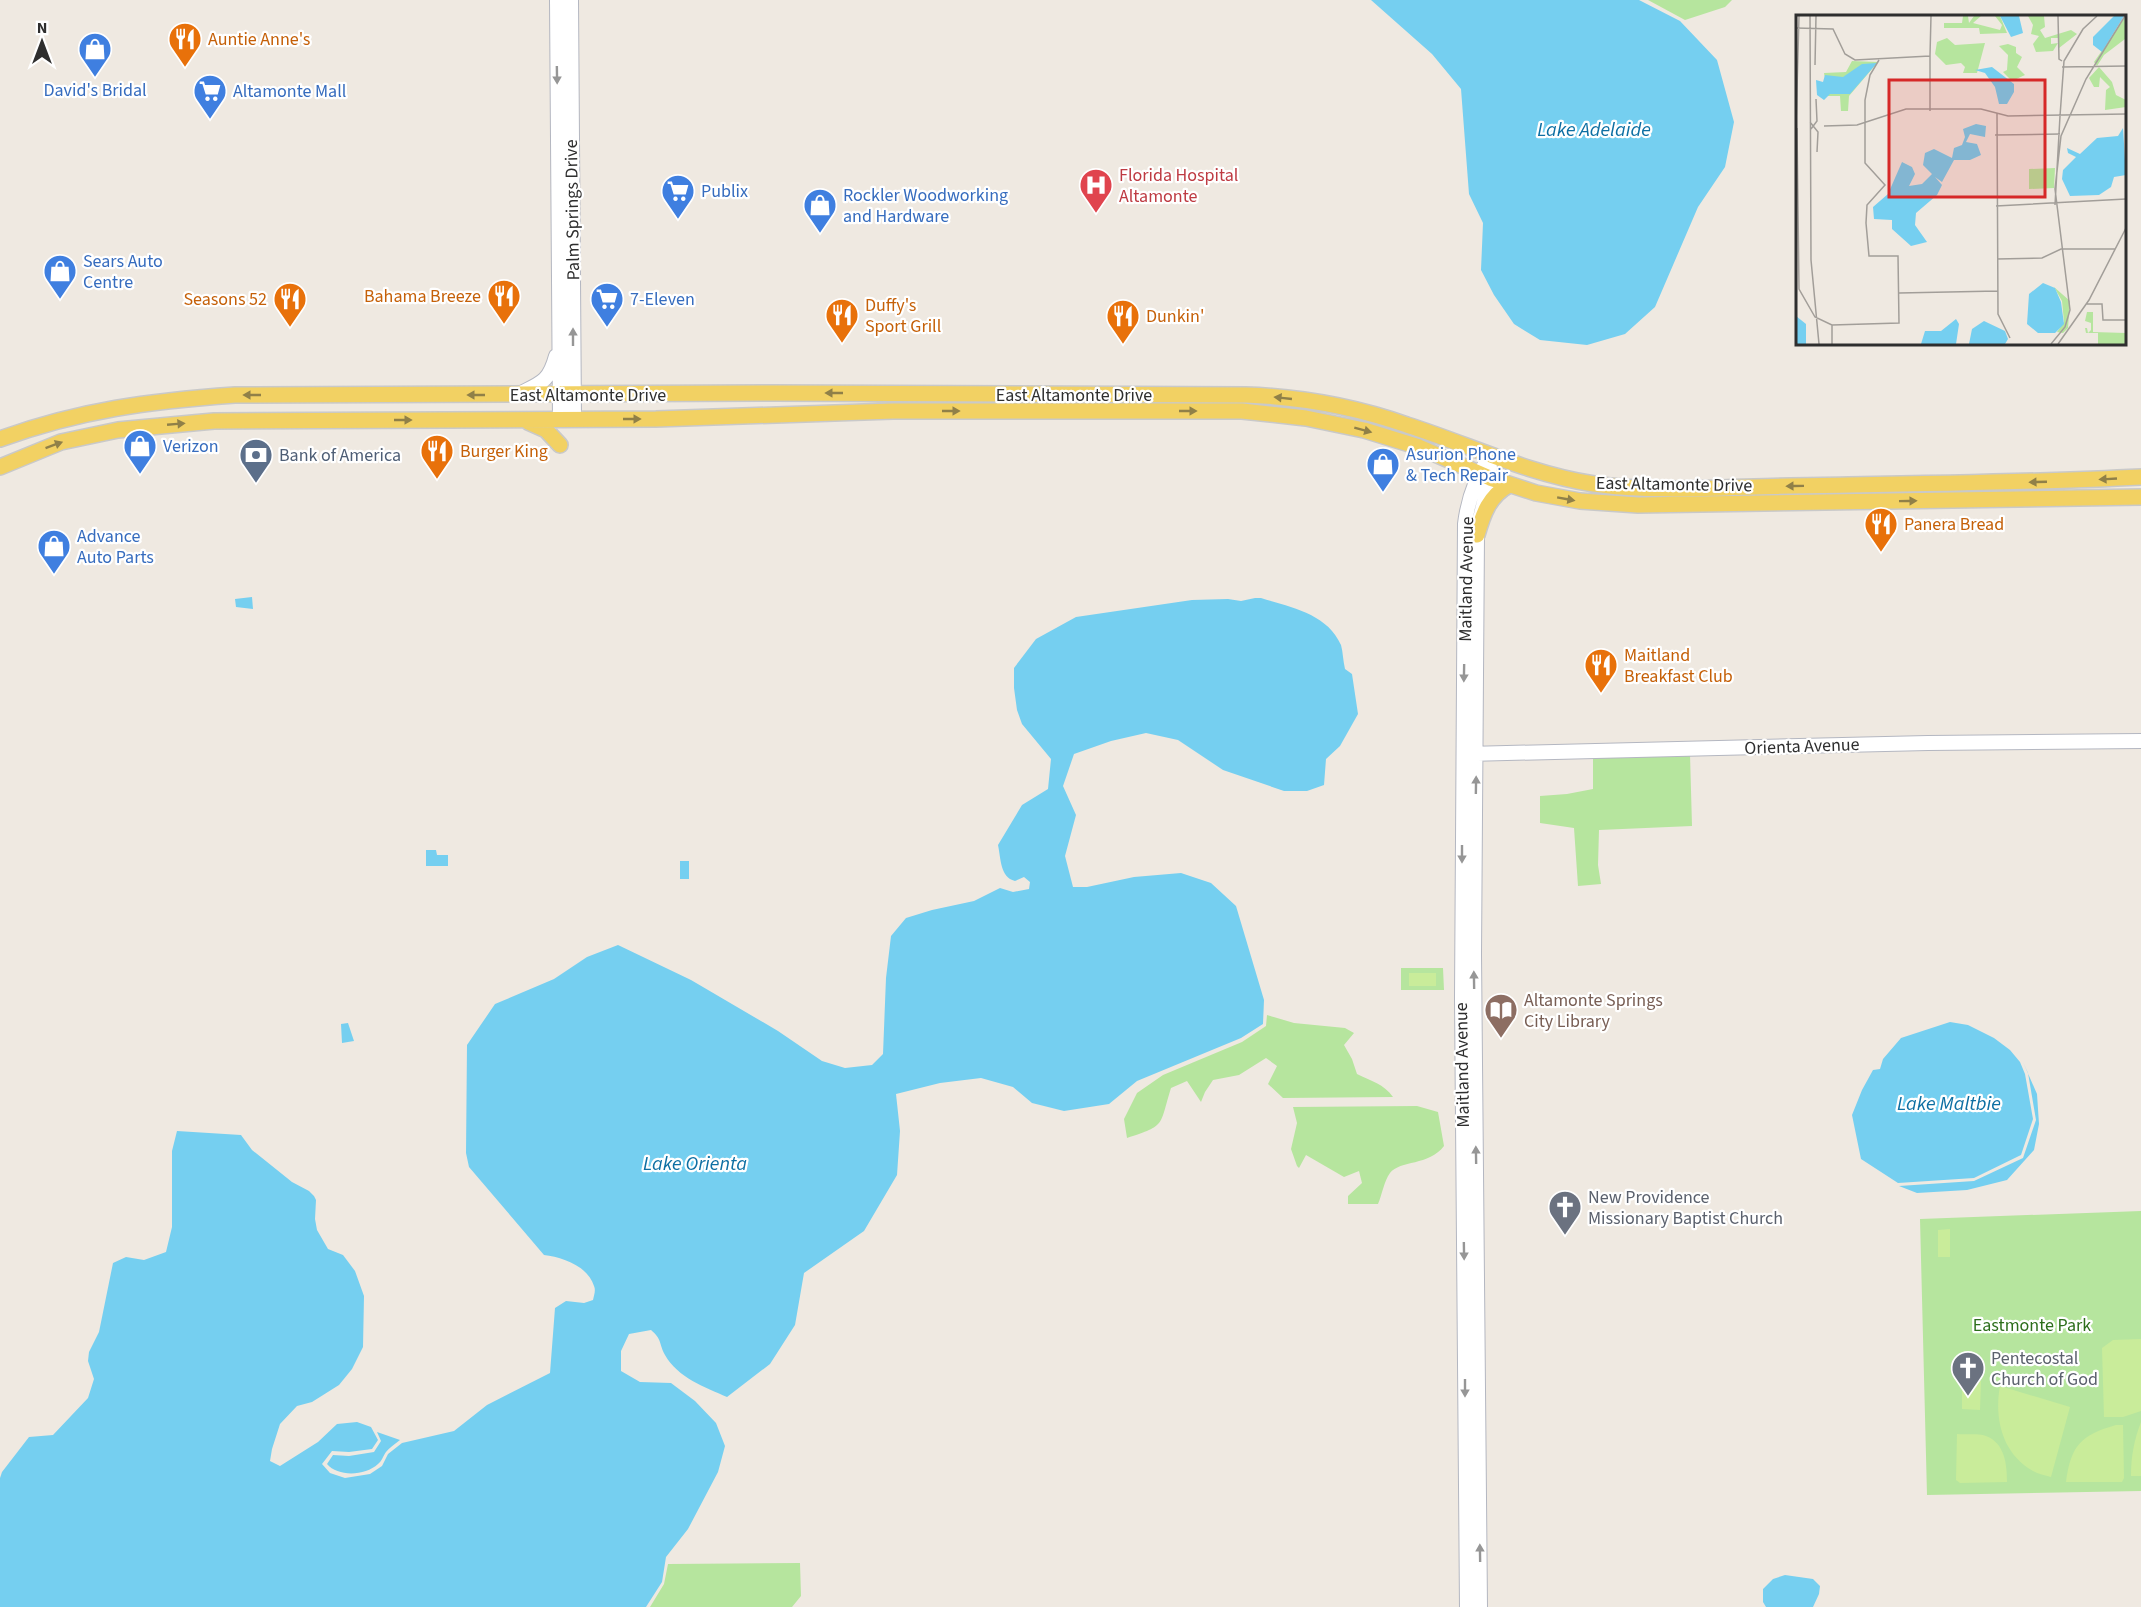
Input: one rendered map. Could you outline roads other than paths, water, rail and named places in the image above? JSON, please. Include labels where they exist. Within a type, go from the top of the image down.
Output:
[{"type":"main road","name":"Palm Springs Drive","points":[[557,0],[559,346],[567,395]]},
{"type":"main road","name":"Palm Springs Drive","points":[[567,419],[571,0]]},
{"type":"main road","points":[[516,395],[542,383],[553,367],[559,346]]},
{"type":"main road","name":"East Altamonte Drive","points":[[0,439],[73,416],[156,401],[234,395],[786,393],[1262,396],[1358,411],[1406,424],[1540,472],[1601,485],[1640,488],[2000,483],[2141,477]]},
{"type":"main road","points":[[344,420],[345,395]]},
{"type":"main road","points":[[1111,411],[1117,403],[1131,395]]},
{"type":"main road","points":[[1306,418],[1319,415],[1334,406]]},
{"type":"main road","name":"East Altamonte Drive","points":[[0,467],[61,442],[118,430],[214,421],[656,419],[893,411],[1242,411],[1330,422],[1397,440],[1509,485],[1586,502],[1692,504],[2140,497]]},
{"type":"main road","points":[[1330,422],[1358,411]]},
{"type":"main road","points":[[523,419],[546,430],[560,446]]},
{"type":"main road","name":"Maitland Avenue","points":[[1467,1607],[1462,998],[1477,535],[1484,476],[1490,456]]},
{"type":"main road","name":"Maitland Avenue","points":[[1480,1607],[1474,966],[1465,524],[1470,498],[1484,476]]},
{"type":"main road","points":[[1979,500],[1988,489],[2000,483]]},
{"type":"main road","points":[[1477,535],[1484,512],[1491,500],[1498,491],[1509,485]]},
{"type":"main road","points":[[1808,502],[1819,495],[1827,485]]},
{"type":"main road","points":[[1825,502],[1835,490],[1846,485]]},
{"type":"main road","points":[[1692,504],[1696,494],[1707,487]]},
{"type":"main road","name":"Orienta Avenue","points":[[1470,754],[1928,743],[2141,741]]},
{"type":"water","name":"Lake Adelaide","points":[[1371,0],[1639,0],[1680,21],[1717,60],[1734,122],[1725,167],[1698,207],[1655,307],[1625,334],[1587,345],[1540,340],[1514,324],[1494,295],[1481,270],[1483,223],[1469,194],[1461,89],[1432,54]]},
{"type":"water","points":[[252,597],[253,609],[236,607],[235,599]]},
{"type":"water","name":"Lake Orienta","points":[[1255,598],[1295,608],[1327,625],[1341,645],[1345,669],[1352,674],[1358,714],[1340,746],[1326,759],[1324,785],[1307,791],[1284,791],[1223,770],[1178,740],[1146,733],[1111,741],[1074,754],[1063,786],[1076,815],[1065,856],[1073,887],[1087,887],[1134,877],[1181,873],[1211,883],[1236,906],[1264,1000],[1263,1024],[1241,1038],[1137,1081],[1109,1104],[1064,1111],[1032,1103],[1013,1087],[981,1078],[940,1083],[896,1094],[900,1131],[897,1175],[864,1231],[804,1273],[795,1325],[770,1364],[727,1397],[693,1381],[677,1370],[670,1363],[659,1339],[651,1330],[629,1334],[621,1351],[621,1371],[640,1382],[671,1383],[695,1401],[716,1423],[725,1446],[718,1472],[688,1529],[666,1557],[662,1582],[646,1607],[0,1607],[0,1478],[2,1472],[29,1437],[53,1435],[88,1398],[94,1379],[88,1361],[89,1352],[99,1332],[113,1263],[126,1257],[144,1260],[166,1252],[172,1227],[172,1151],[177,1131],[241,1135],[252,1150],[292,1182],[314,1196],[317,1230],[328,1249],[343,1255],[355,1271],[364,1296],[363,1347],[352,1369],[339,1385],[312,1402],[297,1406],[280,1424],[270,1461],[280,1466],[318,1442],[337,1424],[357,1422],[371,1427],[378,1440],[372,1449],[349,1452],[332,1451],[322,1464],[330,1473],[345,1478],[370,1474],[382,1466],[388,1454],[402,1443],[454,1431],[487,1405],[550,1373],[555,1308],[566,1301],[584,1303],[593,1300],[595,1293],[591,1279],[580,1268],[566,1260],[544,1255],[469,1167],[466,1153],[467,1045],[495,1004],[554,979],[587,957],[618,945],[691,980],[778,1031],[822,1061],[845,1068],[872,1065],[883,1054],[886,978],[891,936],[906,918],[974,901],[1000,888],[1013,892],[1029,889],[1030,882],[1024,877],[1015,881],[1006,876],[998,845],[1022,805],[1048,789],[1051,759],[1022,724],[1017,710],[1014,688],[1014,668],[1036,639],[1076,617],[1192,600],[1241,601]]},
{"type":"water","points":[[426,850],[436,850],[437,855],[448,855],[448,866],[426,866]]},
{"type":"water","points":[[680,861],[689,861],[689,879],[680,879]]},
{"type":"water","name":"Lake Maltbie","points":[[1950,1022],[1968,1025],[1994,1038],[2010,1050],[2020,1062],[2025,1074],[2033,1119],[2021,1155],[1974,1178],[1898,1183],[1861,1159],[1852,1115],[1873,1070],[1880,1069],[1883,1059],[1901,1038]]},
{"type":"water","points":[[348,1023],[354,1041],[342,1043],[341,1024]]},
{"type":"water","points":[[2028,1074],[2037,1094],[2039,1124],[2034,1150],[2007,1180],[1967,1190],[1917,1193],[1899,1186],[1974,1181],[2023,1158],[2036,1120]]},
{"type":"water","points":[[377,1432],[400,1440],[387,1450],[373,1468],[359,1473],[345,1473],[327,1464],[333,1455],[349,1456],[374,1452],[381,1441]]},
{"type":"water","points":[[1785,1575],[1813,1579],[1820,1586],[1813,1607],[1766,1607],[1763,1602],[1763,1589],[1773,1579]]},
{"type":"place","name":"Auntie Anne's","points":[[185,68]]},
{"type":"place","name":"David's Bridal","points":[[95,78]]},
{"type":"place","name":"Altamonte Mall","points":[[210,120]]},
{"type":"place","name":"Florida Hospital Altamonte","points":[[1096,214]]},
{"type":"place","name":"Publix","points":[[678,220]]},
{"type":"place","name":"Rockler Woodworking and Hardware","points":[[820,234]]},
{"type":"place","name":"Sears Auto Centre","points":[[60,300]]},
{"type":"place","name":"Bahama Breeze","points":[[504,325]]},
{"type":"place","name":"Seasons 52","points":[[290,328]]},
{"type":"place","name":"7-Eleven","points":[[607,328]]},
{"type":"place","name":"Duffy's Sport Grill","points":[[842,344]]},
{"type":"place","name":"Dunkin'","points":[[1123,345]]},
{"type":"place","name":"Verizon","points":[[140,475]]},
{"type":"place","name":"Burger King","points":[[437,480]]},
{"type":"place","name":"Bank of America","points":[[256,484]]},
{"type":"place","name":"Asurion Phone & Tech Repair","points":[[1383,493]]},
{"type":"place","name":"Panera Bread","points":[[1881,553]]},
{"type":"place","name":"Advance Auto Parts","points":[[54,575]]},
{"type":"place","name":"Maitland Breakfast Club","points":[[1601,694]]},
{"type":"place","name":"Altamonte Springs City Library","points":[[1501,1039]]},
{"type":"place","name":"New Providence Missionary Baptist Church","points":[[1565,1236]]},
{"type":"place","name":"Pentecostal Church of God","points":[[1968,1397]]},
{"type":"park label","name":"Eastmonte Park","points":[[2032,1325]]}]
